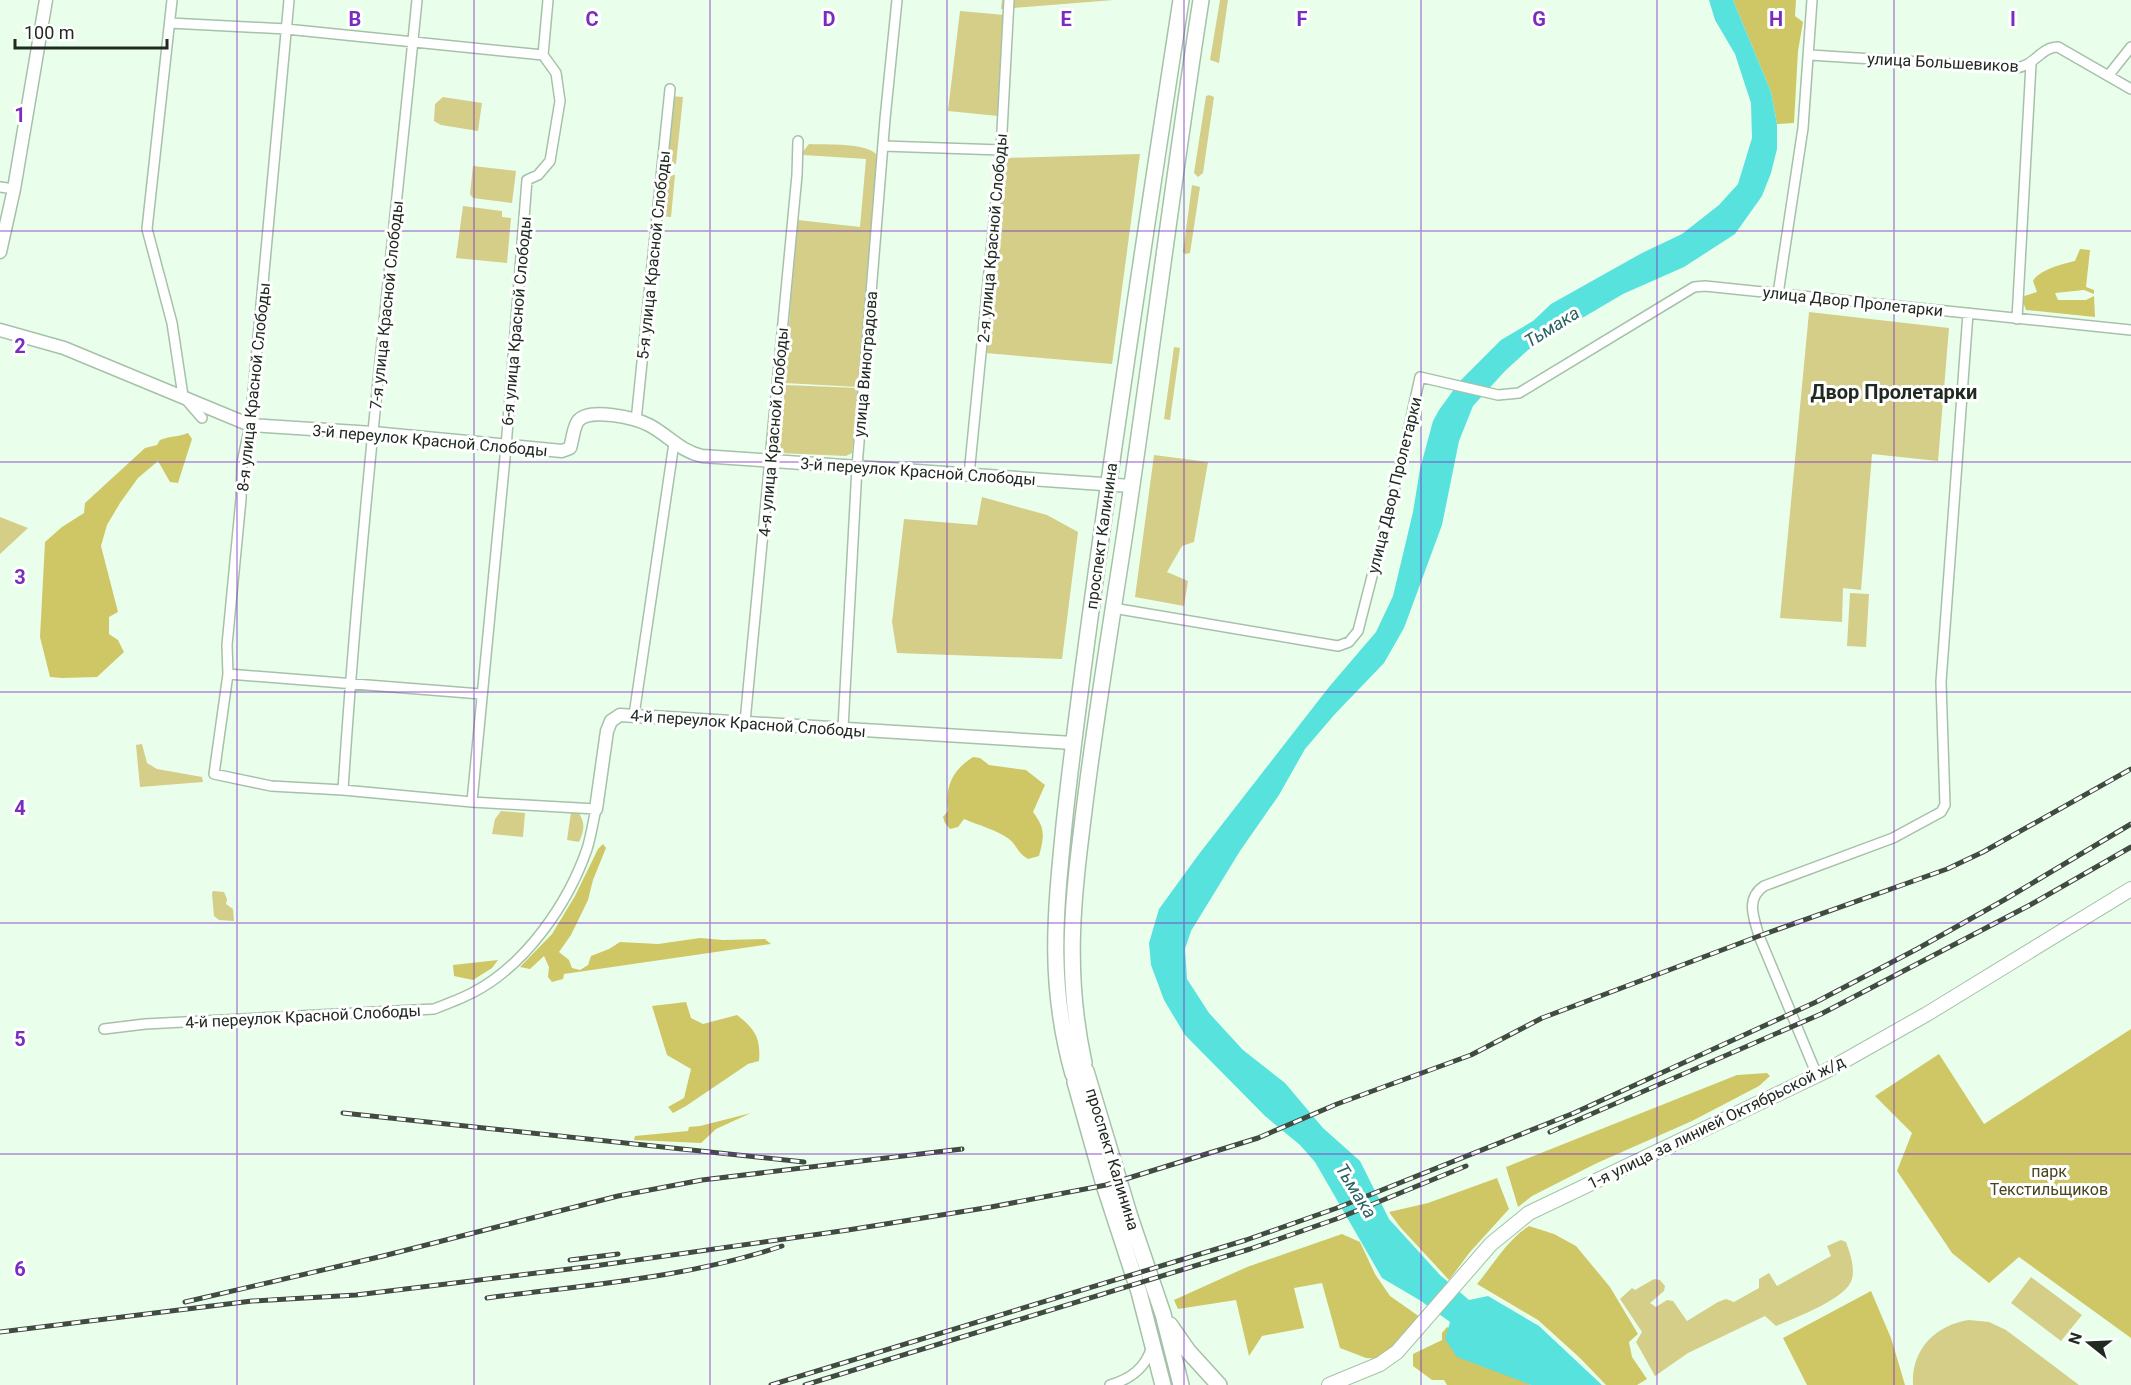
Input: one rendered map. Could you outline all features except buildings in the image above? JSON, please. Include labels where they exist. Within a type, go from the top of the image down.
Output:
[{"type":"main road","name":"проспект Калинина","points":[[1133,1248],[1104,1185],[1080,1073],[1060,1014],[1055,951],[1057,898],[1073,743],[1093,590],[1181,0]]},
{"type":"main road","name":"проспект Калинина","points":[[1080,1073],[1071,938],[1074,896],[1091,758],[1156,325],[1201,0]]},
{"type":"main road","points":[[1135,308],[1143,318],[1156,325]]},
{"type":"main road","points":[[1093,590],[1102,601],[1113,608]]},
{"type":"main road","points":[[1073,743],[1084,746],[1091,758]]},
{"type":"main road","name":"1-я улица за линией Октябрьской ж/д","points":[[1329,1385],[1386,1361],[1417,1330],[1491,1244],[1539,1208],[1817,1075],[1927,1014],[2131,889]]},
{"type":"main road","points":[[1133,1248],[1163,1314],[1188,1351],[1219,1385]]},
{"type":"main road","points":[[1133,1248],[1152,1344],[1164,1381]]},
{"type":"main road","points":[[1163,1314],[1181,1385]]},
{"type":"street","points":[[0,252],[14,189],[46,0]]},
{"type":"street","points":[[172,0],[147,229],[172,323],[183,396],[202,418]]},
{"type":"street","name":"8-я улица Красной Слободы","points":[[289,0],[250,425],[242,463],[241,500],[227,645],[228,674],[214,774],[271,786],[343,790]]},
{"type":"street","name":"7-я улица Красной Слободы","points":[[343,790],[350,684],[373,433],[417,0]]},
{"type":"street","points":[[170,23],[286,29],[543,56],[548,0]]},
{"type":"street","name":"улица Виноградова","points":[[843,728],[857,467],[897,0]]},
{"type":"street","name":"2-я улица Красной Слободы","points":[[969,475],[1001,150],[1009,0]]},
{"type":"street","points":[[1778,294],[1803,128],[1810,55],[1812,0]]},
{"type":"street","points":[[2108,76],[2131,46]]},
{"type":"street","name":"улица Большевиков","points":[[1810,55],[2014,68],[2031,64],[2048,49],[2058,47],[2131,89]]},
{"type":"street","name":"6-я улица Красной Слободы","points":[[472,802],[506,447],[527,180],[538,176],[550,161],[560,101],[556,74],[543,56]]},
{"type":"street","points":[[2017,319],[2031,64]]},
{"type":"street","name":"5-я улица Красной Слободы","points":[[636,421],[670,89]]},
{"type":"street","name":"4-я улица Красной Слободы","points":[[745,722],[797,175],[798,141]]},
{"type":"street","points":[[883,146],[1001,150]]},
{"type":"street","points":[[0,187],[14,189]]},
{"type":"street","name":"улица Двор Пролетарки","points":[[1113,608],[1338,646],[1349,642],[1358,630],[1420,377],[1497,394],[1510,395],[1524,391],[1691,288],[1702,286],[2131,330]]},
{"type":"street","points":[[1817,1075],[1760,936],[1752,903],[1758,891],[1764,886],[1893,838],[1941,812],[1945,805],[1941,682],[1968,314]]},
{"type":"street","name":"3-й переулок Красной Слободы","points":[[0,330],[64,348],[250,425],[373,433],[564,451],[570,446],[577,423],[586,415],[596,414],[636,421],[654,428],[689,452],[702,456],[1131,486]]},
{"type":"street","points":[[634,715],[674,443]]},
{"type":"street","points":[[228,674],[481,694]]},
{"type":"street","name":"4-й переулок Красной Слободы","points":[[104,1029],[145,1024],[434,1009],[472,993],[510,966],[545,929],[572,884],[587,848],[596,809],[608,728],[620,715],[1073,743]]},
{"type":"street","points":[[343,790],[472,802],[596,809]]},
{"type":"street","points":[[1110,1385],[1125,1380],[1138,1370],[1148,1358],[1152,1344]]},
{"type":"shaded area","points":[[1002,0],[1114,0],[1001,9]]},
{"type":"shaded area","points":[[1220,0],[1228,0],[1219,63],[1210,60]]},
{"type":"shaded area","points":[[960,11],[1005,15],[998,116],[948,111]]},
{"type":"shaded area","points":[[671,96],[683,97],[676,164],[665,163]]},
{"type":"shaded area","points":[[1206,96],[1214,97],[1203,173],[1198,177],[1194,173]]},
{"type":"shaded area","points":[[443,97],[482,103],[478,131],[441,125],[434,121],[435,104]]},
{"type":"shaded area","points":[[809,144],[836,145],[867,149],[879,157],[858,387],[785,383],[801,154]],"holes":[[[803,155],[866,159],[860,227],[798,220]]]},
{"type":"shaded area","points":[[1140,154],[1112,364],[985,353],[1004,158]]},
{"type":"shaded area","points":[[473,166],[516,171],[512,203],[473,198],[470,194]]},
{"type":"shaded area","points":[[664,174],[675,175],[671,217],[660,216]]},
{"type":"shaded area","points":[[1192,185],[1200,187],[1190,253],[1185,254],[1183,252]]},
{"type":"shaded area","points":[[463,206],[502,211],[502,217],[511,218],[507,263],[456,258]]},
{"type":"shaded area","points":[[1809,312],[1949,328],[1938,461],[1872,454],[1861,590],[1843,588],[1842,622],[1780,618]]},
{"type":"shaded area","points":[[1174,347],[1180,348],[1170,420],[1164,419]]},
{"type":"shaded area","points":[[785,385],[858,388],[852,453],[846,456],[779,453]]},
{"type":"shaded area","points":[[1154,455],[1208,462],[1194,542],[1182,546],[1167,572],[1188,581],[1184,606],[1135,597]]},
{"type":"shaded area","points":[[982,497],[1047,515],[1078,532],[1062,659],[897,653],[892,622],[904,519],[977,525]]},
{"type":"shaded area","points":[[0,517],[28,528],[0,554]]},
{"type":"shaded area","points":[[1850,593],[1869,594],[1866,647],[1847,646]]},
{"type":"shaded area","points":[[142,744],[147,763],[157,769],[202,777],[203,782],[140,787],[136,745]]},
{"type":"shaded area","points":[[501,811],[525,813],[523,837],[492,834],[495,819]]},
{"type":"shaded area","points":[[571,812],[578,812],[583,823],[579,842],[567,840]]},
{"type":"shaded area","points":[[213,891],[224,892],[227,899],[226,904],[233,909],[234,921],[219,920],[214,916]]},
{"type":"shaded area","points":[[1841,1240],[1846,1242],[1853,1270],[1852,1279],[1841,1294],[1819,1307],[1776,1326],[1765,1316],[1688,1353],[1655,1376],[1636,1342],[1642,1332],[1620,1299],[1632,1288],[1635,1290],[1654,1279],[1660,1280],[1665,1286],[1664,1291],[1650,1303],[1656,1307],[1667,1300],[1673,1301],[1687,1321],[1718,1302],[1726,1299],[1734,1302],[1759,1288],[1759,1279],[1769,1273],[1777,1286],[1831,1256],[1827,1246]]},
{"type":"shaded area","points":[[2031,1277],[2082,1315],[2061,1341],[2011,1303]]},
{"type":"shaded area","points":[[1969,1320],[1989,1322],[2006,1330],[2079,1385],[1913,1385],[1916,1361],[1927,1341],[1946,1327]]},
{"type":"green space","points":[[1733,0],[1796,0],[1795,16],[1803,22],[1798,51],[1794,123],[1777,124],[1771,92]]},
{"type":"green space","points":[[2080,249],[2090,250],[2086,287],[2094,290],[2094,294],[2084,290],[2055,293],[2058,300],[2086,300],[2094,296],[2095,317],[2026,310],[2021,297],[2037,292],[2033,281],[2036,277],[2051,268],[2075,261]]},
{"type":"green space","points":[[188,433],[192,439],[178,483],[170,482],[158,461],[138,478],[107,525],[101,546],[118,612],[109,617],[109,634],[118,640],[124,652],[97,677],[50,677],[40,637],[45,542],[62,527],[84,513],[85,503],[145,448],[157,445],[160,440]]},
{"type":"green space","points":[[973,757],[980,758],[989,765],[1026,770],[1045,785],[1033,812],[1043,833],[1039,856],[1028,859],[1004,836],[964,819],[958,827],[950,829],[945,823],[943,817],[948,811],[949,787],[955,773]]},
{"type":"green space","points":[[603,844],[606,848],[593,880],[588,900],[571,935],[559,952],[569,960],[572,968],[580,970],[588,965],[591,956],[620,942],[658,944],[700,938],[765,939],[771,944],[564,974],[563,979],[552,982],[548,977],[549,967],[544,956],[530,969],[520,967],[552,934],[575,896],[598,849]]},
{"type":"green space","points":[[498,960],[492,968],[473,980],[454,976],[453,965]]},
{"type":"green space","points":[[686,1002],[691,1018],[703,1024],[737,1015],[756,1035],[759,1061],[748,1064],[673,1113],[668,1107],[684,1098],[691,1069],[667,1055],[652,1006]]},
{"type":"green space","name":"парк Текстильщиков","points":[[2131,1029],[2131,1338],[2019,1257],[1989,1283],[1952,1253],[1897,1171],[1912,1133],[1875,1096],[1939,1054],[1984,1124]]},
{"type":"green space","points":[[1767,1073],[1770,1076],[1759,1086],[1692,1121],[1597,1163],[1532,1196],[1518,1207],[1506,1167],[1737,1075]]},
{"type":"green space","points":[[751,1113],[716,1129],[701,1143],[634,1140],[635,1136],[688,1131],[689,1127]]},
{"type":"green space","points":[[1497,1178],[1509,1209],[1470,1252],[1449,1280],[1389,1212],[1428,1203]]},
{"type":"green space","points":[[1529,1226],[1554,1234],[1576,1246],[1610,1287],[1638,1334],[1629,1342],[1632,1357],[1647,1379],[1637,1385],[1606,1385],[1538,1320],[1477,1284],[1508,1245]]},
{"type":"green space","points":[[1342,1234],[1360,1242],[1375,1274],[1390,1296],[1420,1317],[1381,1359],[1366,1358],[1340,1348],[1322,1283],[1294,1288],[1304,1328],[1262,1336],[1249,1356],[1236,1300],[1178,1309],[1174,1300],[1247,1267]]},
{"type":"green space","points":[[1871,1291],[1891,1338],[1905,1385],[1807,1385],[1783,1338]]},
{"type":"green space","points":[[1447,1327],[1518,1366],[1526,1382],[1531,1385],[1447,1385],[1444,1380],[1432,1380],[1413,1366],[1413,1354],[1442,1340],[1442,1333]]},
{"type":"water","name":"Тьмака","points":[[1709,0],[1733,0],[1771,92],[1777,124],[1777,149],[1762,196],[1735,234],[1684,267],[1623,294],[1528,350],[1473,406],[1459,441],[1442,525],[1404,628],[1384,663],[1305,749],[1279,795],[1240,851],[1191,931],[1185,949],[1187,979],[1209,1013],[1243,1050],[1285,1083],[1323,1128],[1360,1161],[1389,1219],[1440,1275],[1469,1300],[1488,1296],[1539,1326],[1602,1385],[1531,1385],[1457,1357],[1445,1339],[1450,1322],[1421,1301],[1382,1278],[1315,1162],[1300,1145],[1265,1116],[1185,1035],[1164,1000],[1151,965],[1149,943],[1159,909],[1199,854],[1329,687],[1376,632],[1393,596],[1413,512],[1420,469],[1433,421],[1460,381],[1501,340],[1533,321],[1551,304],[1642,253],[1682,234],[1719,205],[1738,184],[1752,138],[1751,103],[1735,54],[1715,20]]},
{"type":"railway","points":[[0,1332],[252,1301],[356,1295],[594,1266],[848,1230],[991,1207],[1106,1185],[1258,1138],[1337,1104],[1471,1055],[1542,1018],[1759,936],[1947,869],[1983,852],[2131,769]]},
{"type":"railway","points":[[771,1385],[1246,1240],[1337,1208],[1574,1113],[1816,1002],[2004,900],[2131,824]]},
{"type":"railway","points":[[1550,1132],[1821,1014],[2030,905],[2131,847]]},
{"type":"railway","points":[[343,1113],[804,1162]]},
{"type":"railway","points":[[185,1302],[383,1256],[618,1196],[702,1180],[962,1149]]},
{"type":"railway","points":[[805,1385],[1250,1249],[1339,1218],[1466,1166]]},
{"type":"railway","points":[[487,1298],[673,1273],[710,1266],[782,1246]]},
{"type":"railway","points":[[570,1260],[618,1254]]},
{"type":"district","name":"Двор Пролетарки","points":[[1894,392]]}]
